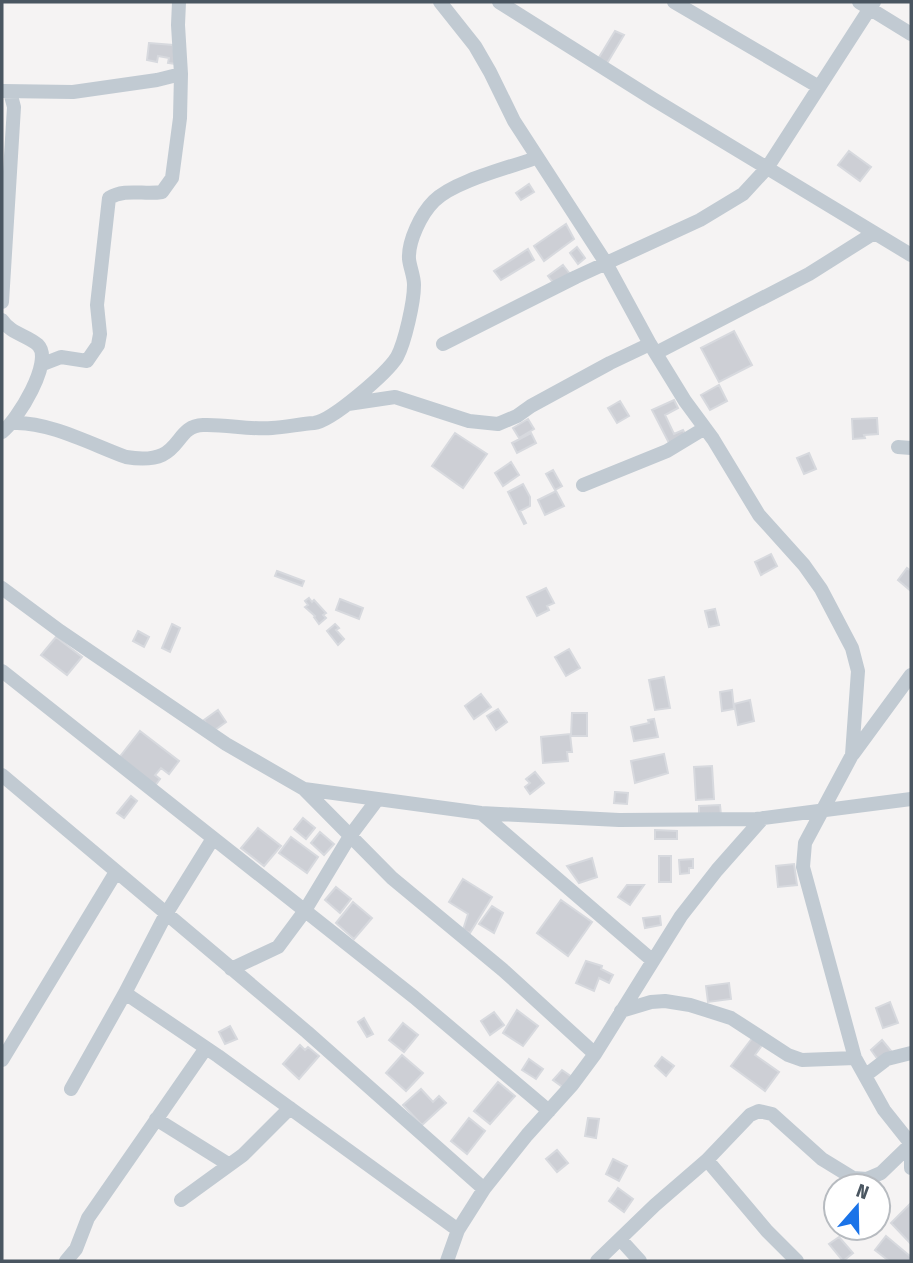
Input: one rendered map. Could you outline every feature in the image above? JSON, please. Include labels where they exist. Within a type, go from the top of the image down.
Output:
[{"type":"street","points":[[43,364],[61,357],[87,361],[98,345],[100,334],[97,305],[109,198],[117,193],[162,192],[173,178],[181,74],[179,2]]},
{"type":"street","points":[[440,2],[475,46],[536,158],[606,263],[685,401],[759,515],[804,565],[821,589],[852,648],[858,671],[852,755]]},
{"type":"street","points":[[499,2],[911,255]]},
{"type":"street","points":[[674,2],[819,87]]},
{"type":"street","points":[[443,344],[606,263],[700,220],[743,194],[767,168],[819,87],[867,4],[911,34]]},
{"type":"street","points":[[2,302],[14,107],[6,92],[73,92],[181,74]]},
{"type":"street","points":[[2,320],[6,326],[43,352],[43,364],[7,427],[47,428],[126,457],[154,458],[170,452],[186,432],[199,425],[271,428],[315,423],[346,404],[390,366],[399,351],[414,287],[410,247],[424,214],[435,200],[478,178],[536,158]]},
{"type":"street","points":[[346,404],[395,397],[468,421],[498,424],[610,363],[653,348],[809,274],[874,233]]},
{"type":"street","points":[[583,485],[667,452],[705,428]]},
{"type":"street","points":[[2,587],[158,699],[226,744],[304,789],[392,878],[503,970],[595,1054]]},
{"type":"street","points":[[2,671],[212,840],[414,997],[549,1111]]},
{"type":"street","points":[[597,1261],[707,1160],[750,1115],[759,1111],[772,1114],[822,1159],[853,1178],[867,1179],[881,1172],[911,1144],[884,1111],[855,1058],[803,867],[805,843],[852,755],[911,675]]},
{"type":"street","points":[[2,775],[307,1032],[484,1189]]},
{"type":"street","points":[[304,789],[481,813],[619,820],[763,818],[911,799]]},
{"type":"street","points":[[231,969],[278,947],[304,912],[350,836],[377,800]]},
{"type":"street","points":[[481,813],[653,961]]},
{"type":"street","points":[[447,1261],[457,1230],[484,1189],[595,1054],[681,916],[763,818]]},
{"type":"street","points":[[71,1089],[166,914],[212,840]]},
{"type":"street","points":[[2,1060],[116,872]]},
{"type":"street","points":[[125,993],[206,1048],[457,1230]]},
{"type":"street","points":[[621,1011],[651,1002],[690,1005],[731,1018],[788,1055],[802,1060],[855,1058]]},
{"type":"street","points":[[66,1261],[76,1249],[88,1218],[206,1048]]},
{"type":"street","points":[[866,1075],[887,1059],[911,1053]]},
{"type":"street","points":[[181,1200],[243,1154],[290,1108]]},
{"type":"street","points":[[156,1119],[228,1164]]},
{"type":"street","points":[[911,1144],[911,1168]]},
{"type":"street","points":[[707,1160],[767,1231],[797,1261]]},
{"type":"street","points":[[620,1239],[640,1261]]},
{"type":"building","points":[[615,31],[624,35],[606,65],[598,59]]},
{"type":"building","points":[[149,43],[173,45],[176,64],[168,63],[169,58],[158,56],[157,62],[147,60]]},
{"type":"building","points":[[849,151],[871,167],[860,181],[838,165]]},
{"type":"building","points":[[529,184],[534,192],[521,200],[516,193]]},
{"type":"building","points":[[566,224],[574,239],[544,261],[534,246]]},
{"type":"building","points":[[577,247],[585,258],[578,264],[570,253]]},
{"type":"building","points":[[528,249],[534,260],[501,280],[494,271]]},
{"type":"building","points":[[563,265],[570,274],[555,285],[548,276]]},
{"type":"building","points":[[734,331],[752,365],[719,382],[701,348]]},
{"type":"building","points":[[719,385],[727,401],[710,410],[701,395]]},
{"type":"building","points":[[674,400],[678,408],[665,415],[674,434],[683,430],[687,437],[670,445],[652,410]]},
{"type":"building","points":[[620,401],[629,416],[617,423],[608,408]]},
{"type":"building","points":[[877,418],[878,434],[853,439],[852,419]]},
{"type":"building","points":[[528,419],[534,429],[519,438],[513,428]]},
{"type":"building","points":[[455,433],[487,454],[463,488],[432,466]]},
{"type":"building","points":[[531,433],[536,443],[517,453],[512,443]]},
{"type":"building","points":[[809,453],[816,469],[804,474],[797,458]]},
{"type":"building","points":[[511,462],[519,475],[503,486],[495,473]]},
{"type":"building","points":[[553,470],[562,486],[555,490],[546,474]]},
{"type":"building","points":[[523,484],[530,497],[530,506],[520,511],[526,523],[524,524],[508,492]]},
{"type":"building","points":[[556,491],[564,506],[545,515],[538,500]]},
{"type":"building","points":[[771,554],[777,566],[761,575],[755,562]]},
{"type":"building","points":[[907,568],[911,571],[911,591],[898,580]]},
{"type":"building","points":[[277,571],[304,581],[302,586],[275,576]]},
{"type":"building","points":[[546,588],[554,603],[547,606],[549,610],[537,616],[527,597]]},
{"type":"building","points":[[309,598],[326,613],[323,615],[326,618],[319,624],[305,607],[308,605],[305,601]]},
{"type":"building","points":[[340,599],[363,608],[359,619],[336,610]]},
{"type":"building","points":[[715,609],[719,625],[709,627],[705,611]]},
{"type":"building","points":[[172,624],[180,628],[170,652],[162,648]]},
{"type":"building","points":[[335,624],[339,628],[336,630],[344,639],[338,645],[327,631]]},
{"type":"building","points":[[138,631],[149,637],[144,647],[133,641]]},
{"type":"building","points":[[56,637],[82,657],[67,675],[41,655]]},
{"type":"building","points":[[569,649],[580,668],[566,676],[555,657]]},
{"type":"building","points":[[664,677],[670,708],[655,710],[649,680]]},
{"type":"building","points":[[732,690],[734,709],[722,711],[720,692]]},
{"type":"building","points":[[481,694],[491,707],[474,719],[465,706]]},
{"type":"building","points":[[750,700],[754,721],[738,725],[734,704]]},
{"type":"building","points":[[498,709],[507,722],[496,730],[487,716]]},
{"type":"building","points":[[218,710],[226,722],[212,732],[204,720]]},
{"type":"building","points":[[572,713],[587,713],[587,736],[571,736]]},
{"type":"building","points":[[654,719],[658,737],[634,741],[631,727],[649,723],[648,720]]},
{"type":"building","points":[[140,731],[179,761],[169,774],[161,768],[155,775],[160,779],[154,787],[118,759]]},
{"type":"building","points":[[570,734],[572,752],[567,752],[568,761],[543,763],[541,737]]},
{"type":"building","points":[[664,754],[668,773],[635,783],[631,761]]},
{"type":"building","points":[[712,766],[714,799],[696,800],[694,767]]},
{"type":"building","points":[[535,772],[544,783],[530,794],[525,787],[530,783],[526,779]]},
{"type":"building","points":[[615,792],[628,793],[627,804],[614,803]]},
{"type":"building","points":[[131,796],[137,801],[124,818],[117,813]]},
{"type":"building","points":[[720,805],[721,815],[699,816],[699,806]]},
{"type":"building","points":[[303,818],[315,828],[306,839],[294,829]]},
{"type":"building","points":[[258,828],[281,846],[264,866],[241,848]]},
{"type":"building","points":[[655,830],[677,831],[677,839],[655,839]]},
{"type":"building","points":[[320,832],[334,844],[324,855],[311,843]]},
{"type":"building","points":[[291,837],[318,857],[307,873],[279,853]]},
{"type":"building","points":[[659,856],[671,856],[671,882],[659,882]]},
{"type":"building","points":[[592,858],[597,877],[579,883],[567,866]]},
{"type":"building","points":[[693,859],[693,868],[689,868],[689,873],[680,874],[679,860]]},
{"type":"building","points":[[794,864],[797,885],[778,887],[776,866]]},
{"type":"building","points":[[463,879],[492,897],[470,933],[463,930],[468,914],[449,902]]},
{"type":"building","points":[[627,885],[644,885],[630,905],[618,897]]},
{"type":"building","points":[[336,887],[351,899],[340,913],[325,900]]},
{"type":"building","points":[[561,900],[592,922],[568,956],[537,933]]},
{"type":"building","points":[[353,902],[372,918],[354,939],[336,923]]},
{"type":"building","points":[[492,906],[503,913],[494,933],[479,924]]},
{"type":"building","points":[[660,916],[661,925],[645,928],[643,918]]},
{"type":"building","points":[[586,961],[602,966],[601,969],[613,975],[609,983],[599,978],[594,991],[576,983]]},
{"type":"building","points":[[729,983],[731,999],[708,1002],[706,986]]},
{"type":"building","points":[[890,1002],[898,1023],[883,1028],[876,1008]]},
{"type":"building","points":[[517,1010],[538,1026],[523,1046],[503,1033]]},
{"type":"building","points":[[494,1012],[504,1025],[490,1035],[481,1021]]},
{"type":"building","points":[[364,1018],[373,1034],[367,1037],[358,1022]]},
{"type":"building","points":[[403,1023],[418,1035],[404,1052],[389,1040]]},
{"type":"building","points":[[230,1026],[237,1039],[225,1044],[219,1032]]},
{"type":"building","points":[[753,1037],[763,1044],[755,1055],[779,1072],[765,1091],[731,1066]]},
{"type":"building","points":[[882,1040],[892,1052],[879,1061],[871,1050]]},
{"type":"building","points":[[300,1045],[305,1050],[308,1047],[319,1056],[299,1079],[283,1064]]},
{"type":"building","points":[[402,1055],[423,1073],[406,1091],[386,1073]]},
{"type":"building","points":[[662,1057],[674,1066],[666,1076],[655,1066]]},
{"type":"building","points":[[529,1059],[543,1069],[536,1079],[522,1070]]},
{"type":"building","points":[[562,1070],[572,1077],[564,1088],[553,1080]]},
{"type":"building","points":[[498,1082],[515,1096],[490,1124],[474,1111]]},
{"type":"building","points":[[421,1089],[433,1102],[439,1096],[446,1103],[422,1125],[403,1105]]},
{"type":"building","points":[[469,1118],[485,1131],[467,1154],[451,1141]]},
{"type":"building","points":[[588,1118],[599,1119],[596,1138],[585,1136]]},
{"type":"building","points":[[557,1150],[568,1163],[557,1172],[546,1159]]},
{"type":"building","points":[[613,1159],[627,1166],[619,1181],[606,1174]]},
{"type":"building","points":[[618,1188],[633,1199],[624,1212],[609,1201]]},
{"type":"building","points":[[911,1203],[911,1244],[892,1224]]},
{"type":"building","points":[[892,1241],[911,1257],[911,1261],[889,1261],[875,1250],[881,1242]]},
{"type":"building","points":[[843,1242],[853,1253],[843,1261],[829,1244]]}]
